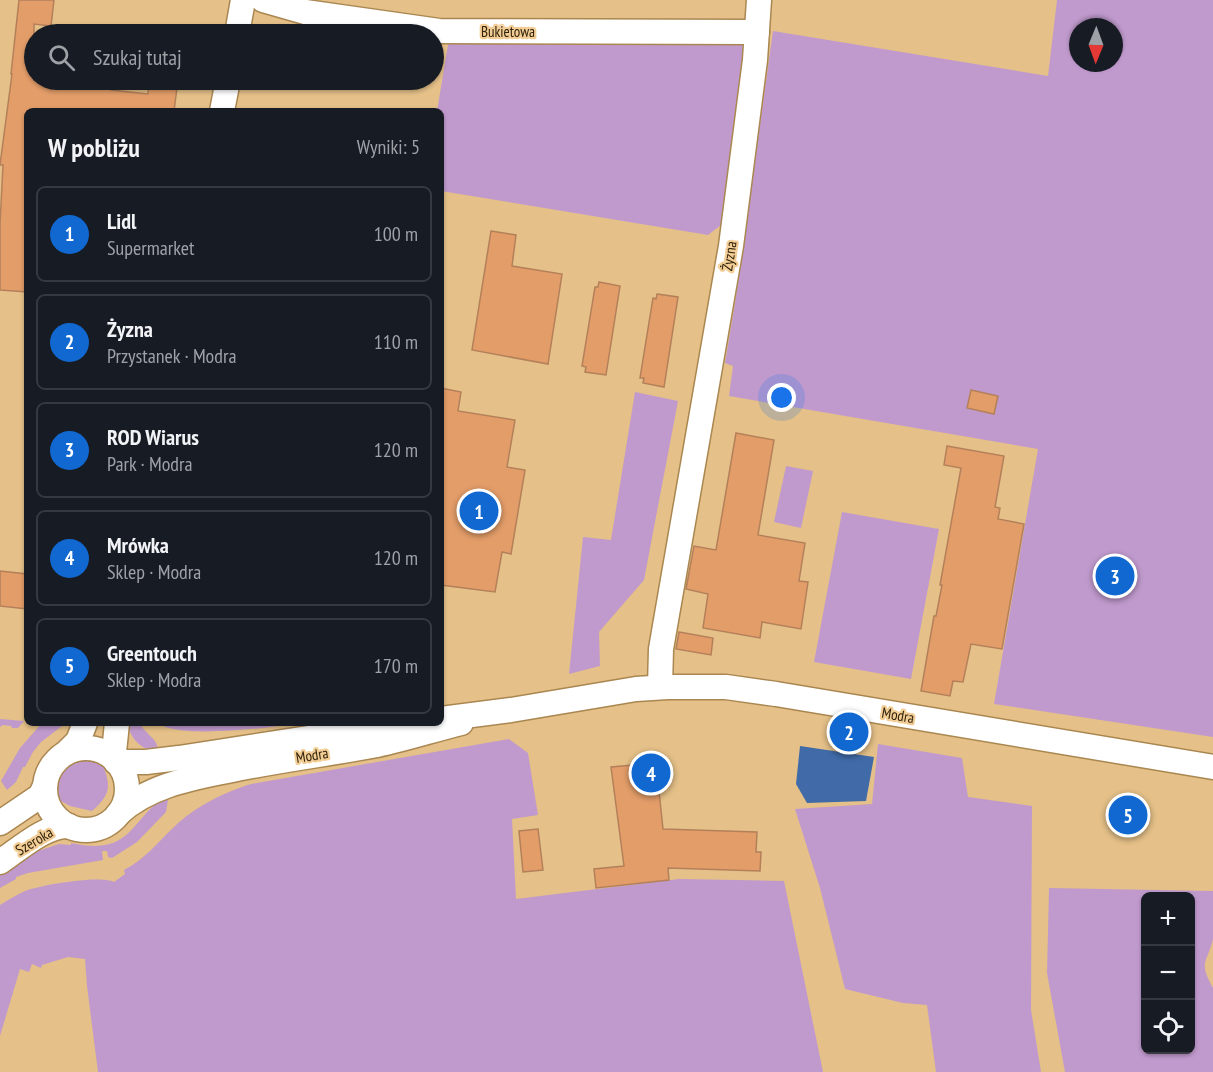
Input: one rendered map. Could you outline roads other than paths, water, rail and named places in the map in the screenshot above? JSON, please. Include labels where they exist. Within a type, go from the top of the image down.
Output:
[{"type":"street","points":[[239,24],[243,0]]},
{"type":"street","name":"Bukietowa","points":[[263,0],[294,10],[391,24]]},
{"type":"street","name":"Żyzna","points":[[660,687],[661,649],[730,246],[755,60],[759,0]]},
{"type":"street","name":"Bukietowa","points":[[444,31],[757,32]]},
{"type":"street","points":[[223,108],[226,90]]},
{"type":"street","name":"Modra","points":[[444,719],[660,687],[707,686],[758,691],[1213,768]]},
{"type":"street","name":"Modra","points":[[118,814],[150,792],[190,778],[378,744],[511,710]]},
{"type":"street","points":[[66,753],[77,749],[94,749],[105,753],[116,762],[124,775],[126,786],[124,803],[118,814],[105,825],[83,830],[69,826],[57,818],[46,798],[45,786],[53,765],[78,741],[84,726]]},
{"type":"street","points":[[116,762],[114,752],[117,726]]},
{"type":"street","name":"Modra","points":[[116,762],[178,759],[387,726]]},
{"type":"street","points":[[0,823],[36,798],[45,786]]},
{"type":"street","name":"Szeroka","points":[[0,862],[47,830],[69,826]]},
{"type":"water","points":[[800,746],[874,757],[866,801],[807,803],[796,784]]},
{"type":"place","name":"Lidl","points":[[479,511]]},
{"type":"place","name":"ROD Wiarus","points":[[1115,576]]},
{"type":"place","name":"Żyzna","points":[[849,732]]},
{"type":"place","name":"Mrówka","points":[[651,773]]},
{"type":"place","name":"Greentouch","points":[[1128,815]]}]
